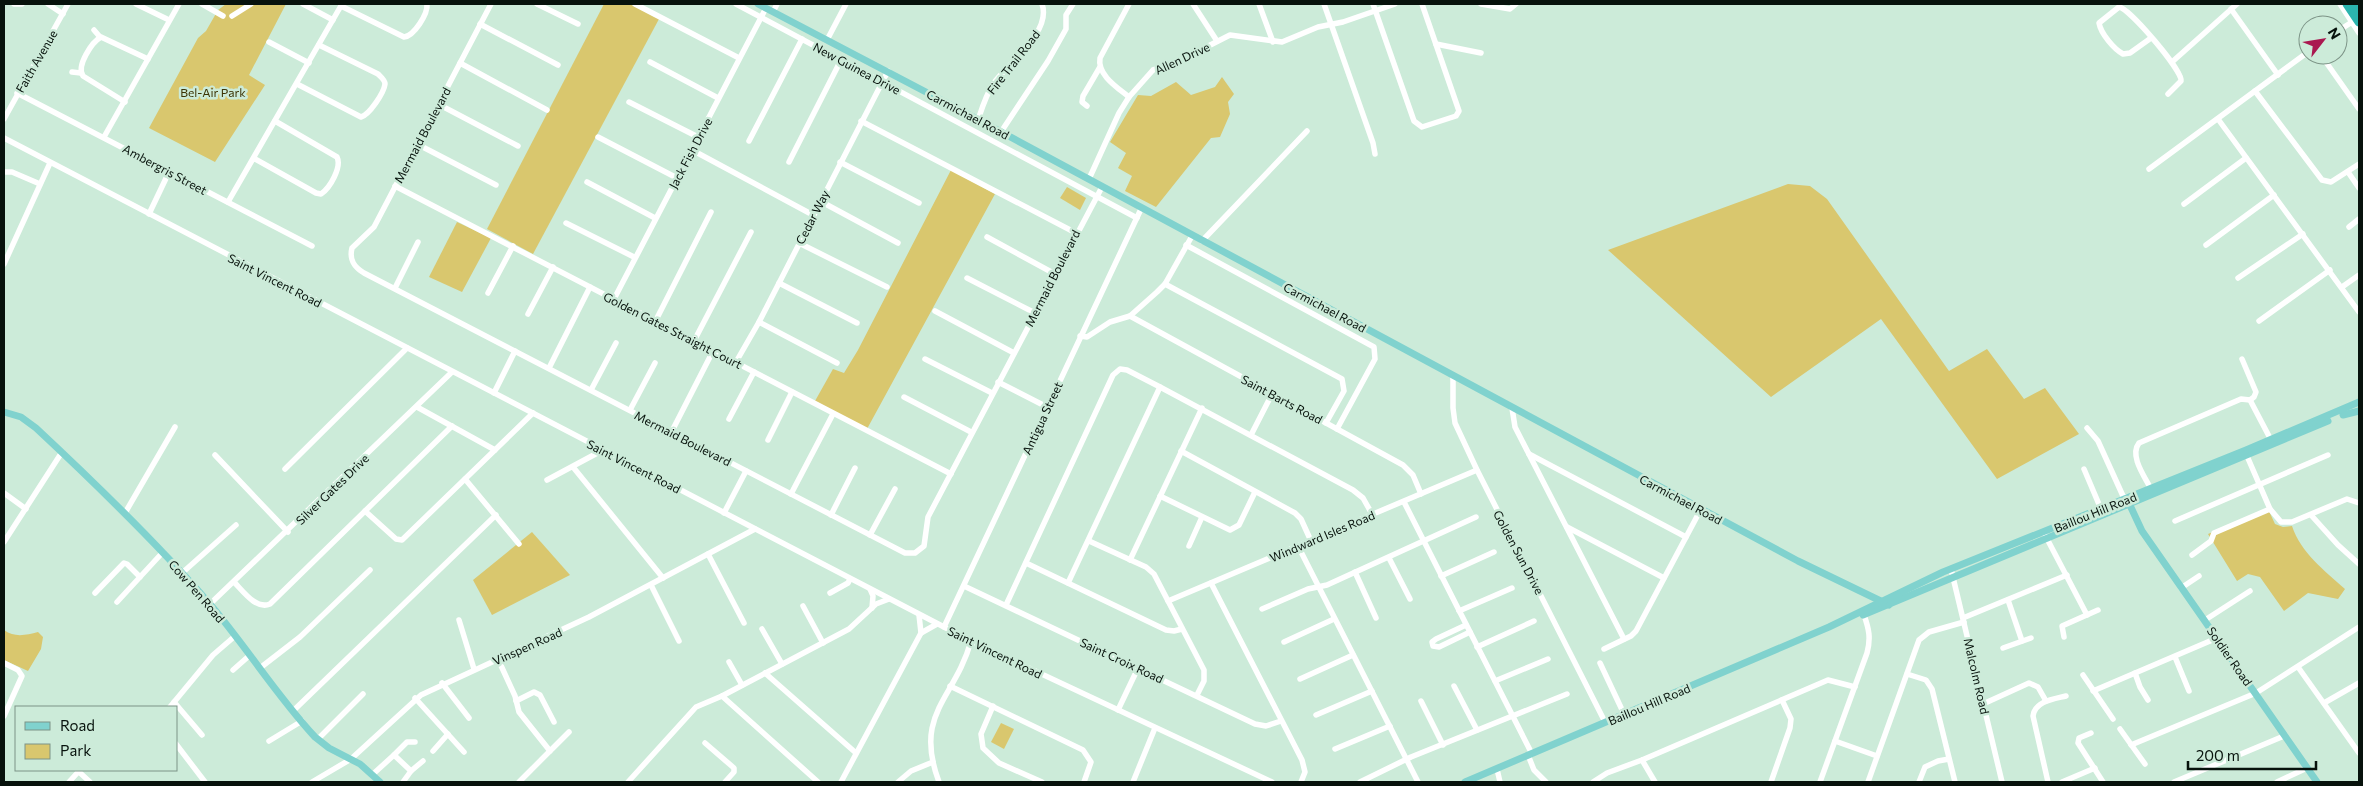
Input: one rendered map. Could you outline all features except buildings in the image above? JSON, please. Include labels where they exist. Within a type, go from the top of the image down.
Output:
[{"type":"highway","points":[[2347,4],[2355,22]]},
{"type":"highway","points":[[2355,4],[2359,11]]},
{"type":"main road","name":"Carmichael Road","points":[[758,4],[1001,132],[1798,562],[1870,596],[1895,594]]},
{"type":"main road","name":"Baillou Hill Road","points":[[1465,782],[1832,625],[1895,594],[2045,536],[2151,489],[2359,402]]},
{"type":"main road","name":"Baillou Hill Road","points":[[2045,536],[2101,509],[2247,456],[2348,413],[2359,411]]},
{"type":"main road","name":"Cow Pen Road","points":[[4,412],[24,419],[62,452],[163,552],[210,604],[293,711],[318,739],[351,759],[380,782]]},
{"type":"main road","name":"Soldier Road","points":[[2125,501],[2142,531],[2317,782]]},
{"type":"main road","name":"Baillou Hill Road","points":[[1832,625],[1889,605],[1952,573]]},
{"type":"main road","points":[[1870,596],[1889,605]]},
{"type":"street","points":[[14,4],[22,4]]},
{"type":"street","points":[[48,4],[62,14]]},
{"type":"street","name":"Faith Avenue","points":[[4,119],[68,4]]},
{"type":"street","points":[[136,4],[169,20]]},
{"type":"street","points":[[104,137],[179,4]]},
{"type":"street","points":[[202,4],[223,16]]},
{"type":"street","points":[[232,16],[251,4]]},
{"type":"street","points":[[303,4],[333,20]]},
{"type":"street","points":[[228,202],[255,159],[341,5],[396,36],[406,38],[413,33],[428,9],[427,4]]},
{"type":"street","name":"Mermaid Boulevard","points":[[491,4],[374,228],[355,244],[350,254],[353,264],[361,272],[905,553],[912,554],[919,551],[926,542],[926,521],[1076,233],[1102,187]]},
{"type":"street","points":[[537,4],[578,24]]},
{"type":"street","points":[[635,4],[739,58]]},
{"type":"street","name":"New Guinea Drive","points":[[736,4],[1137,218]]},
{"type":"street","points":[[773,12],[777,4]]},
{"type":"street","points":[[827,40],[846,4]]},
{"type":"street","name":"Fire Trail Road","points":[[978,120],[994,84],[1039,31],[1044,17],[1042,4]]},
{"type":"street","points":[[1001,132],[1048,61],[1066,28],[1066,15],[1072,4]]},
{"type":"street","points":[[1087,106],[1082,102],[1083,96],[1100,68],[1100,58],[1129,4]]},
{"type":"street","points":[[1193,4],[1217,41]]},
{"type":"street","points":[[1259,4],[1273,42]]},
{"type":"street","points":[[1324,4],[1373,143],[1375,154]]},
{"type":"street","points":[[1373,4],[1414,121],[1420,127],[1456,116],[1459,111],[1422,4]]},
{"type":"street","name":"Allen Drive","points":[[1088,179],[1118,113],[1129,97],[1153,70],[1174,64],[1230,35],[1273,42],[1287,40],[1395,4]]},
{"type":"street","points":[[1481,4],[1510,9],[1516,4]]},
{"type":"street","points":[[2172,62],[2237,4]]},
{"type":"street","points":[[2340,4],[2355,22],[2359,32]]},
{"type":"street","points":[[2151,38],[2130,53],[2123,54],[2117,50],[2102,32],[2099,23],[2122,7],[2151,38],[2172,62],[2182,79],[2168,94]]},
{"type":"street","name":"Jack Fish Drive","points":[[614,299],[634,257],[766,8]]},
{"type":"street","points":[[2231,10],[2278,74]]},
{"type":"street","points":[[480,24],[558,65]]},
{"type":"street","points":[[94,30],[100,37],[107,38],[148,60]]},
{"type":"street","points":[[81,74],[81,65],[100,37]]},
{"type":"street","points":[[748,141],[802,39]]},
{"type":"street","points":[[269,42],[308,64]]},
{"type":"street","points":[[1436,44],[1481,54]]},
{"type":"street","points":[[297,84],[361,117],[370,113],[384,87],[384,82],[380,76],[319,45]]},
{"type":"street","points":[[2149,169],[2298,59]]},
{"type":"street","points":[[789,162],[841,60]]},
{"type":"street","points":[[650,62],[718,98]]},
{"type":"street","points":[[460,63],[547,110]]},
{"type":"street","points":[[2327,65],[2359,109]]},
{"type":"street","points":[[1100,68],[1112,83],[1129,97]]},
{"type":"street","points":[[72,72],[81,74],[125,102]]},
{"type":"street","name":"Cedar Way","points":[[736,362],[759,322],[861,120],[888,72]]},
{"type":"street","points":[[2255,91],[2322,180],[2331,182],[2359,164]]},
{"type":"street","name":"Ambergris Street","points":[[17,93],[312,246]]},
{"type":"street","points":[[630,102],[698,137]]},
{"type":"street","points":[[438,104],[518,146]]},
{"type":"street","points":[[2218,119],[2359,312]]},
{"type":"street","points":[[861,120],[1076,233]]},
{"type":"street","points":[[255,159],[316,193],[321,194],[328,188],[339,163],[336,156],[275,121]]},
{"type":"street","points":[[1202,241],[1307,131]]},
{"type":"street","points":[[598,137],[676,178]]},
{"type":"street","name":"Saint Vincent Road","points":[[4,138],[919,615],[1272,782]]},
{"type":"street","points":[[417,144],[496,185]]},
{"type":"street","points":[[692,150],[813,215]]},
{"type":"street","points":[[2184,204],[2246,158]]},
{"type":"street","points":[[840,162],[919,203]]},
{"type":"street","points":[[4,264],[50,163]]},
{"type":"street","points":[[4,172],[12,172],[40,184]]},
{"type":"street","points":[[149,214],[169,172]]},
{"type":"street","points":[[2348,172],[2359,188]]},
{"type":"street","points":[[587,182],[655,218]]},
{"type":"street","name":"Golden Gates Straight Court","points":[[395,186],[951,474]]},
{"type":"street","points":[[2206,245],[2274,195]]},
{"type":"street","points":[[820,201],[898,243]]},
{"type":"street","name":"Antigua Street","points":[[944,627],[1141,208]]},
{"type":"street","points":[[656,320],[711,212]]},
{"type":"street","points":[[2349,227],[2359,219]]},
{"type":"street","points":[[566,223],[634,257]]},
{"type":"street","points":[[694,341],[751,232]]},
{"type":"street","points":[[2238,278],[2303,234]]},
{"type":"street","points":[[1080,336],[1087,338],[1110,322],[1130,316],[1165,284],[1192,236]]},
{"type":"street","points":[[987,238],[1055,274]]},
{"type":"street","points":[[395,288],[418,242]]},
{"type":"street","points":[[799,243],[887,287]]},
{"type":"street","points":[[1186,245],[1374,347],[1376,357],[1337,429]]},
{"type":"street","points":[[488,293],[513,246]]},
{"type":"street","points":[[528,314],[553,267]]},
{"type":"street","points":[[2259,321],[2330,270]]},
{"type":"street","points":[[2342,287],[2359,275]]},
{"type":"street","points":[[968,278],[1035,313]]},
{"type":"street","points":[[779,283],[856,323]]},
{"type":"street","points":[[1165,284],[1342,379],[1344,391],[1326,423]]},
{"type":"street","points":[[549,368],[590,287]]},
{"type":"street","points":[[935,312],[1014,353]]},
{"type":"street","name":"Saint Barts Road","points":[[1130,316],[1407,468],[1421,494]]},
{"type":"street","points":[[759,322],[837,363]]},
{"type":"street","points":[[1367,342],[1372,332]]},
{"type":"street","points":[[591,390],[616,343]]},
{"type":"street","points":[[286,469],[407,348]]},
{"type":"street","points":[[494,393],[515,351]]},
{"type":"street","points":[[672,431],[713,351]]},
{"type":"street","points":[[925,359],[992,393]]},
{"type":"street","points":[[2151,489],[2135,456],[2136,446],[2241,399],[2250,400],[2254,397],[2256,392],[2242,359]]},
{"type":"street","points":[[630,410],[655,363]]},
{"type":"street","points":[[1006,605],[1113,376],[1120,368],[1202,408],[1356,492],[1363,498],[1372,514]]},
{"type":"street","name":"Silver Gates Drive","points":[[210,604],[288,532],[452,372]]},
{"type":"street","points":[[729,419],[754,372]]},
{"type":"street","name":"Golden Sun Drive","points":[[1453,377],[1452,408],[1455,423],[1477,470],[1606,722]]},
{"type":"street","points":[[998,382],[1047,407]]},
{"type":"street","points":[[1068,583],[1160,387]]},
{"type":"street","points":[[768,440],[792,392]]},
{"type":"street","points":[[1251,435],[1272,394]]},
{"type":"street","points":[[904,397],[972,432]]},
{"type":"street","points":[[2250,400],[2271,440]]},
{"type":"street","points":[[417,407],[495,450]]},
{"type":"street","points":[[1130,560],[1202,408]]},
{"type":"street","points":[[1512,408],[1514,425],[1624,639]]},
{"type":"street","points":[[365,511],[396,539],[401,540],[533,413]]},
{"type":"street","points":[[791,494],[833,414]]},
{"type":"street","points":[[234,582],[258,604],[267,605],[452,426]]},
{"type":"street","points":[[125,514],[174,427]]},
{"type":"street","points":[[2087,428],[2098,441],[2125,501]]},
{"type":"street","points":[[547,480],[603,450]]},
{"type":"street","points":[[1181,451],[1297,514],[1311,541]]},
{"type":"street","points":[[4,542],[62,452]]},
{"type":"street","points":[[1528,453],[1686,537]]},
{"type":"street","points":[[2175,521],[2328,455]]},
{"type":"street","points":[[215,456],[288,532]]},
{"type":"street","points":[[2247,456],[2270,509],[2280,522],[2292,522],[2347,499],[2359,503]]},
{"type":"street","points":[[573,467],[663,578]]},
{"type":"street","points":[[832,515],[855,468]]},
{"type":"street","points":[[2084,469],[2101,509]]},
{"type":"street","name":"Windward Isles Road","points":[[1168,601],[1477,470]]},
{"type":"street","points":[[724,513],[746,471]]},
{"type":"street","points":[[465,479],[519,544]]},
{"type":"street","points":[[870,535],[895,489]]},
{"type":"street","points":[[1160,496],[1228,529],[1234,529],[1239,525],[1255,492]]},
{"type":"street","points":[[4,493],[26,509]]},
{"type":"street","points":[[1404,502],[1512,715],[1539,777],[1546,782]]},
{"type":"street","points":[[1604,649],[1636,631],[1701,509]]},
{"type":"street","points":[[2192,555],[2211,541],[2214,533],[2270,509]]},
{"type":"street","points":[[293,711],[496,515]]},
{"type":"street","points":[[2311,515],[2338,545],[2359,564]]},
{"type":"street","points":[[1189,546],[1202,517]]},
{"type":"street","points":[[1262,609],[1389,558],[1476,517]]},
{"type":"street","points":[[182,573],[236,525]]},
{"type":"street","points":[[1567,527],[1664,578]]},
{"type":"street","name":"Vinspen Road","points":[[312,782],[351,759],[415,698],[442,683],[553,634],[755,529]]},
{"type":"street","points":[[2045,536],[2087,615]]},
{"type":"street","points":[[1089,541],[1152,572],[1204,673],[1204,681],[1197,696]]},
{"type":"street","points":[[1298,546],[1418,782]]},
{"type":"street","points":[[116,602],[163,552]]},
{"type":"street","points":[[1441,576],[1494,552]]},
{"type":"street","points":[[708,554],[744,623]]},
{"type":"street","points":[[1389,558],[1410,599]]},
{"type":"street","points":[[95,593],[123,563],[128,564],[140,577]]},
{"type":"street","points":[[1026,563],[1166,630],[1182,629]]},
{"type":"street","points":[[260,668],[300,637],[370,570]]},
{"type":"street","points":[[1355,572],[1376,618]]},
{"type":"street","name":"Malcolm Road","points":[[1952,573],[2002,782]]},
{"type":"street","points":[[1868,782],[1916,647],[1922,636],[1964,620],[2066,575]]},
{"type":"street","points":[[2182,588],[2199,576]]},
{"type":"street","points":[[830,593],[848,583],[850,579]]},
{"type":"street","points":[[1211,583],[1305,766],[1301,782]]},
{"type":"street","points":[[650,585],[679,641]]},
{"type":"street","name":"Saint Croix Road","points":[[964,586],[1259,725],[1269,726],[1281,721]]},
{"type":"street","points":[[1459,611],[1512,588]]},
{"type":"street","points":[[870,589],[873,596],[872,608]]},
{"type":"street","points":[[2205,620],[2250,591]]},
{"type":"street","points":[[628,782],[692,710],[823,643],[858,622],[872,608],[888,599]]},
{"type":"street","points":[[2008,600],[2022,641]]},
{"type":"street","points":[[803,606],[823,643]]},
{"type":"street","points":[[2064,636],[2062,626],[2098,610]]},
{"type":"street","points":[[919,615],[921,633]]},
{"type":"street","points":[[1820,782],[1870,640],[1870,630],[1864,615]]},
{"type":"street","points":[[1284,642],[1334,619]]},
{"type":"street","points":[[459,620],[474,669]]},
{"type":"street","points":[[1477,647],[1534,621]]},
{"type":"street","points":[[841,782],[921,633],[937,624]]},
{"type":"street","points":[[1466,625],[1436,639],[1432,642],[1433,646],[1439,647],[1470,632]]},
{"type":"street","points":[[2131,745],[2256,693],[2359,627]]},
{"type":"street","points":[[762,629],[782,664]]},
{"type":"street","points":[[172,705],[213,655],[235,636]]},
{"type":"street","points":[[2003,648],[2031,638]]},
{"type":"street","points":[[2093,690],[2217,638]]},
{"type":"street","points":[[940,782],[933,762],[930,742],[932,725],[966,657],[971,641]]},
{"type":"street","points":[[233,670],[250,655]]},
{"type":"street","points":[[1300,679],[1353,656]]},
{"type":"street","points":[[2175,657],[2189,690]]},
{"type":"street","points":[[498,659],[519,712],[550,752]]},
{"type":"street","points":[[1495,682],[1548,659]]},
{"type":"street","points":[[729,662],[742,684]]},
{"type":"street","points":[[4,663],[21,672],[22,678],[4,716]]},
{"type":"street","points":[[1600,663],[1624,714]]},
{"type":"street","points":[[2298,667],[2359,753]]},
{"type":"street","points":[[1118,710],[1138,668]]},
{"type":"street","points":[[765,673],[856,753]]},
{"type":"street","points":[[2135,673],[2140,687],[2148,700]]},
{"type":"street","points":[[1907,674],[1922,678],[1930,685],[1955,782]]},
{"type":"street","points":[[2083,675],[2114,719]]},
{"type":"street","points":[[1594,782],[1607,773],[1642,760],[1828,680],[1855,686]]},
{"type":"street","points":[[442,683],[469,718]]},
{"type":"street","points":[[1984,704],[2029,683],[2038,687],[2046,701]]},
{"type":"street","points":[[2324,703],[2359,683]]},
{"type":"street","points":[[950,686],[1085,751],[1091,762],[1084,782]]},
{"type":"street","points":[[1454,686],[1478,730]]},
{"type":"street","points":[[1316,715],[1372,691]]},
{"type":"street","points":[[516,701],[534,692],[540,695],[554,722]]},
{"type":"street","points":[[318,739],[362,694]]},
{"type":"street","points":[[1360,782],[1512,715],[1567,694]]},
{"type":"street","points":[[722,696],[818,782]]},
{"type":"street","points":[[2048,782],[2032,716],[2036,707],[2046,701],[2066,696]]},
{"type":"street","points":[[415,698],[464,752]]},
{"type":"street","points":[[1771,782],[1790,728],[1791,719],[1782,700]]},
{"type":"street","points":[[1421,702],[1442,745]]},
{"type":"street","points":[[993,706],[981,734],[982,748],[999,763],[1042,782]]},
{"type":"street","points":[[178,711],[202,735]]},
{"type":"street","points":[[269,741],[302,722]]},
{"type":"street","points":[[1335,749],[1390,726]]},
{"type":"street","points":[[1133,782],[1156,728]]},
{"type":"street","points":[[2120,729],[2145,764]]},
{"type":"street","points":[[519,782],[569,732]]},
{"type":"street","points":[[2090,733],[2079,738],[2078,744],[2103,782]]},
{"type":"street","points":[[433,751],[448,734]]},
{"type":"street","points":[[2174,782],[2284,736]]},
{"type":"street","points":[[2352,743],[2359,739]]},
{"type":"street","points":[[1835,741],[1877,756]]},
{"type":"street","points":[[372,775],[407,742],[415,742]]},
{"type":"street","points":[[706,743],[734,768],[733,774],[725,782]]},
{"type":"street","points":[[178,747],[205,782]]},
{"type":"street","points":[[394,755],[411,771]]},
{"type":"street","points":[[1919,782],[1925,767],[1938,761],[1949,759]]},
{"type":"street","points":[[1642,760],[1655,782]]},
{"type":"street","points":[[403,782],[411,771],[423,761]]},
{"type":"street","points":[[898,782],[912,771],[933,762]]},
{"type":"street","points":[[2062,782],[2095,768]]},
{"type":"street","points":[[2277,782],[2307,768]]},
{"type":"street","points":[[1497,769],[1500,782]]},
{"type":"street","points":[[69,782],[78,771]]},
{"type":"street","points":[[80,771],[90,782]]},
{"type":"green space","name":"Bel-Air Park","points":[[226,4],[286,4],[249,75],[265,85],[215,162],[149,128],[198,38],[206,31],[218,10]]},
{"type":"green space","points":[[604,4],[630,4],[659,19],[533,254],[487,229]]},
{"type":"green space","points":[[1222,77],[1234,94],[1228,102],[1230,114],[1220,137],[1211,138],[1156,207],[1125,191],[1132,176],[1118,168],[1126,153],[1110,142],[1138,95],[1151,96],[1176,82],[1191,95],[1215,87]]},
{"type":"green space","points":[[951,170],[995,194],[867,429],[815,401],[833,369],[844,373],[858,350]]},
{"type":"green space","points":[[1788,184],[1810,186],[1827,199],[1949,371],[1987,349],[2024,399],[2045,388],[2079,434],[1997,479],[1881,319],[1771,397],[1608,250]]},
{"type":"green space","points":[[1067,187],[1086,198],[1080,210],[1060,198]]},
{"type":"green space","points":[[457,222],[491,238],[462,292],[429,277]]},
{"type":"green space","points":[[2268,509],[2275,524],[2283,527],[2292,526],[2307,553],[2345,589],[2338,599],[2308,593],[2284,611],[2260,577],[2248,574],[2237,581],[2208,534]]},
{"type":"green space","points":[[532,532],[570,575],[492,615],[473,580]]},
{"type":"green space","points":[[4,630],[16,635],[38,632],[43,637],[41,649],[28,671],[4,660]]},
{"type":"green space","points":[[1001,723],[1014,729],[1004,749],[991,742]]}]
